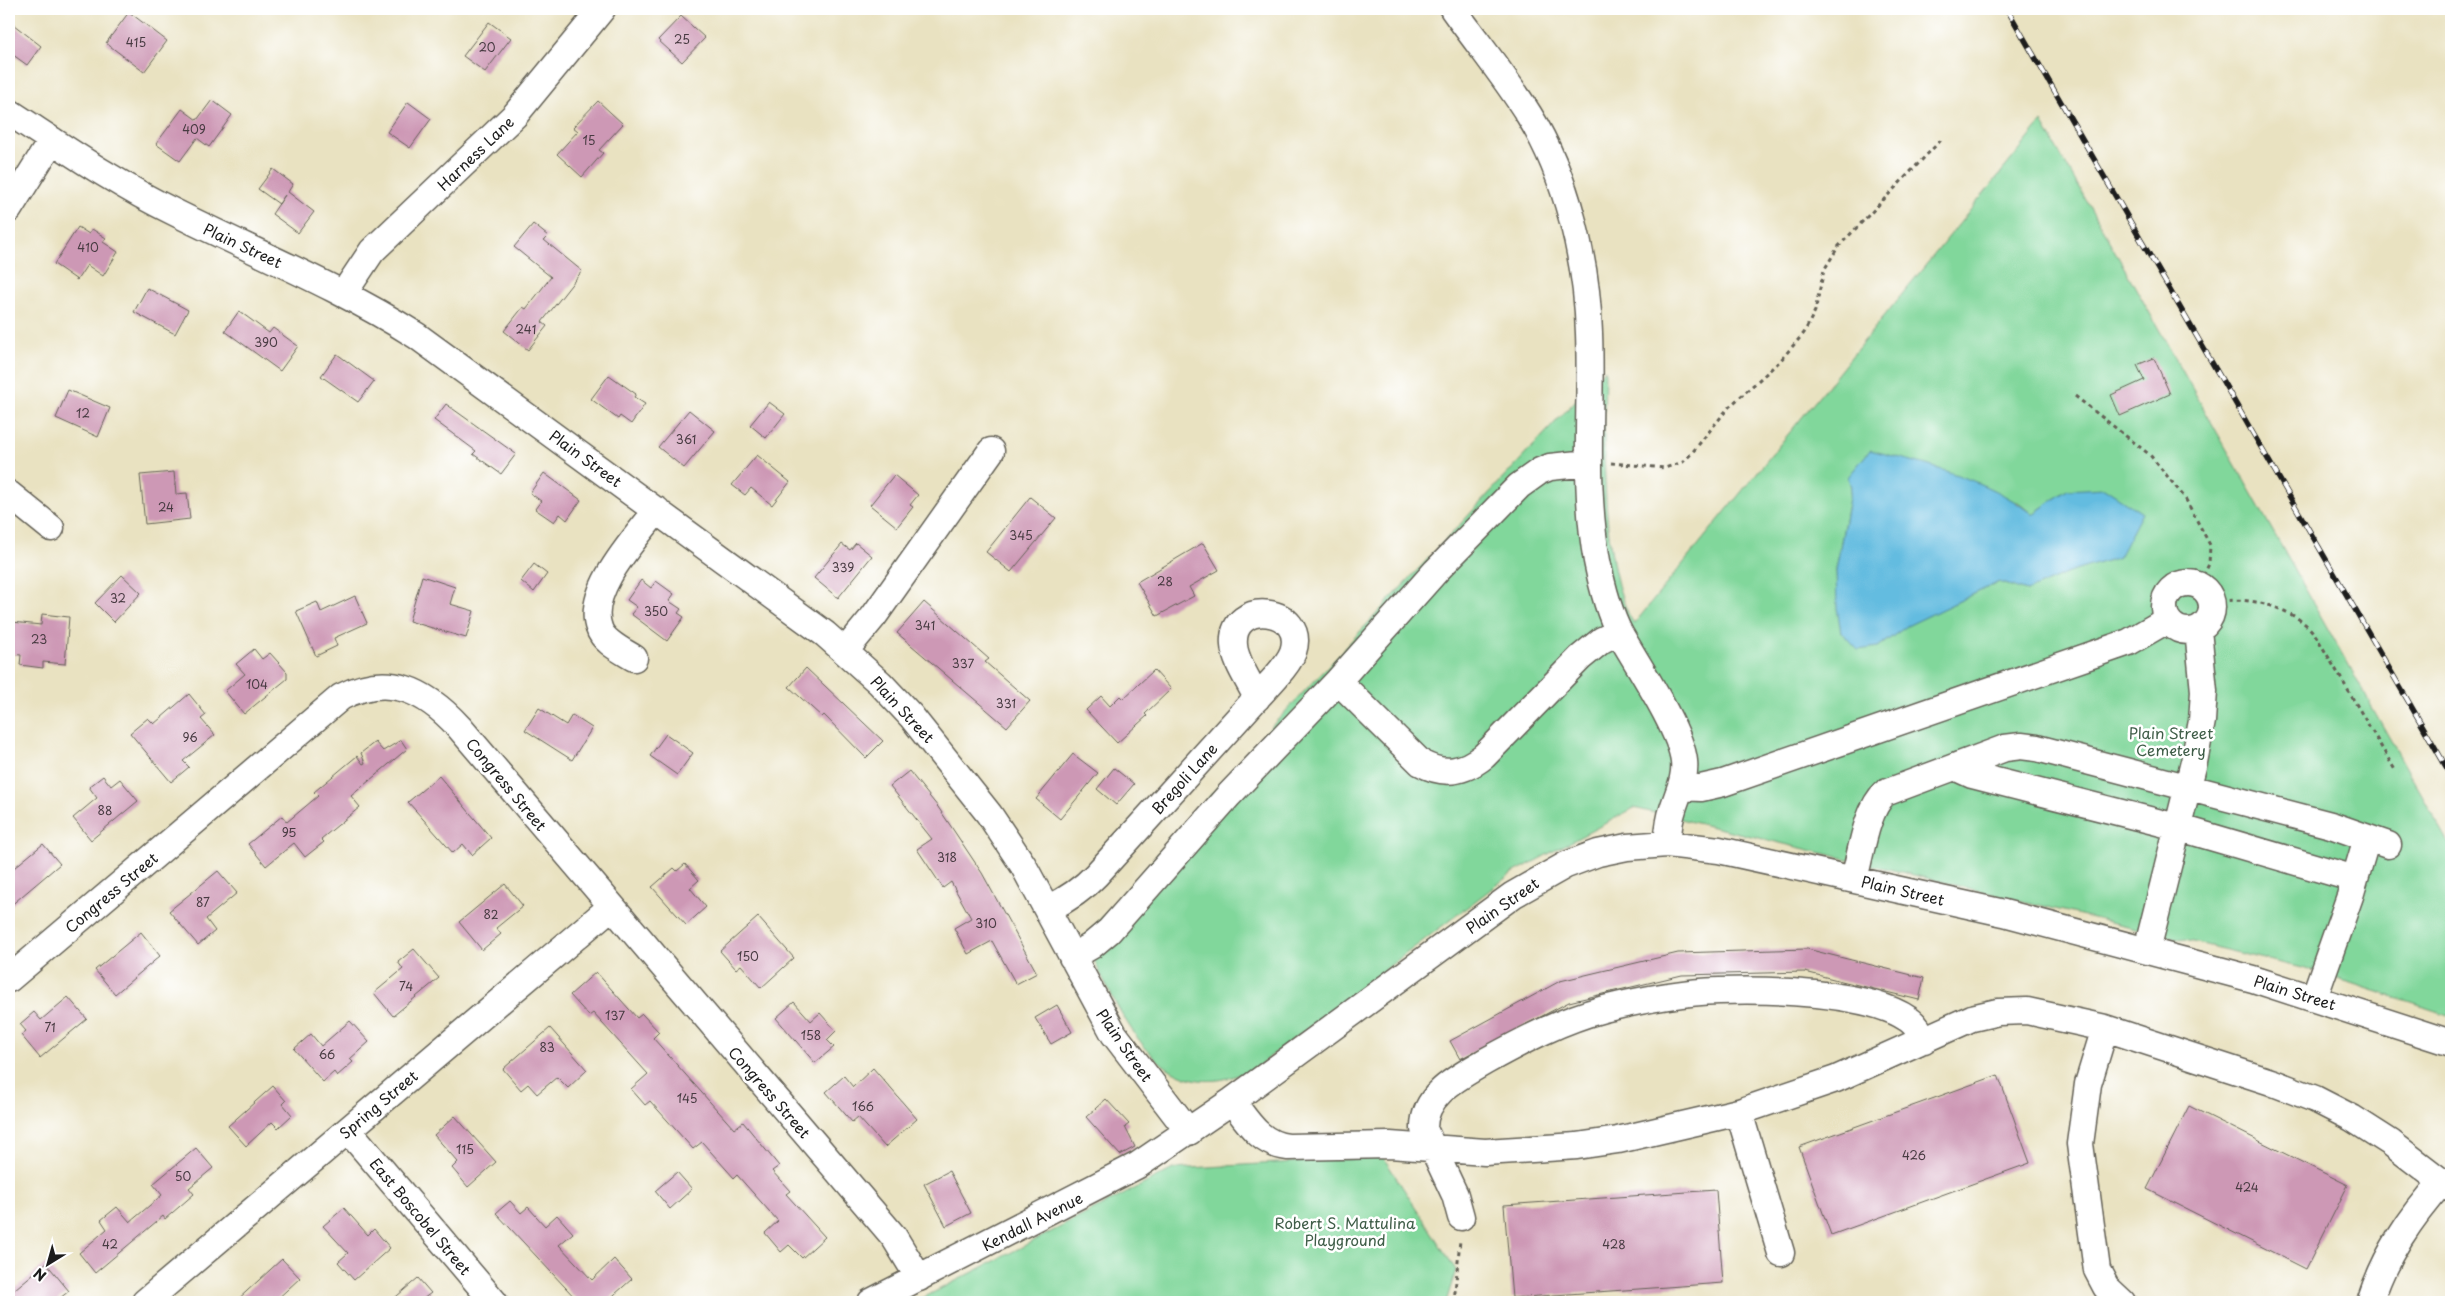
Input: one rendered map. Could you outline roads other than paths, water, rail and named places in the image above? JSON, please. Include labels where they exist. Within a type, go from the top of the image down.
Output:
[{"type":"street","name":"Harness Lane","points":[[344,293],[372,251],[515,115],[602,9]]},
{"type":"street","points":[[1453,9],[1529,115],[1547,150],[1560,184],[1578,245],[1587,305],[1589,335],[1588,463],[1597,558],[1608,604],[1619,632],[1678,741],[1684,763],[1681,787],[1670,821],[1667,844]]},
{"type":"street","name":"Plain Street","points":[[9,112],[162,206],[344,293],[380,313],[434,348],[657,510],[806,619],[845,651],[896,699],[937,746],[1013,848],[1048,909],[1114,1034],[1189,1132],[1513,895],[1551,872],[1580,859],[1614,850],[1667,844],[1720,850],[2004,913],[2146,950],[2314,998],[2451,1044]]},
{"type":"street","points":[[9,209],[52,140]]},
{"type":"street","points":[[845,651],[874,616],[991,451]]},
{"type":"street","points":[[1072,956],[1091,946],[1109,931],[1212,813],[1338,681],[1436,571],[1519,486],[1540,471],[1550,467],[1588,463]]},
{"type":"street","points":[[9,494],[51,528]]},
{"type":"street","points":[[634,658],[608,640],[599,630],[596,613],[607,579],[657,510]]},
{"type":"street","points":[[2180,584],[2206,594],[2212,615],[2208,622],[2198,630],[2192,632],[2178,629],[2168,620],[2164,607],[2168,594],[2180,584]]},
{"type":"street","name":"Bregoli Lane","points":[[1048,909],[1070,898],[1088,884],[1257,698],[1281,670],[1293,653],[1294,643],[1291,628],[1280,616],[1265,612],[1247,618],[1238,628],[1234,638],[1235,650],[1257,698]]},
{"type":"street","points":[[1681,787],[1702,788],[1733,780],[2129,642],[2168,620]]},
{"type":"street","points":[[2146,950],[2188,788],[2204,706],[2198,630]]},
{"type":"street","points":[[1338,681],[1421,763],[1438,771],[1456,771],[1475,763],[1484,756],[1580,658],[1602,640],[1619,632]]},
{"type":"street","name":"Congress Street","points":[[9,979],[328,707],[354,690],[368,686],[383,685],[411,690],[443,710],[894,1237],[919,1278]]},
{"type":"street","points":[[1854,879],[1872,812],[1879,799],[1893,788],[2005,748],[2030,747],[2331,825],[2378,842],[2356,879],[2314,998]]},
{"type":"street","points":[[1958,765],[1961,770],[1972,775],[2177,828],[2356,879]]},
{"type":"street","name":"Spring Street","points":[[145,1302],[611,906]]},
{"type":"street","points":[[1461,1217],[1455,1196],[1424,1129],[1424,1120],[1430,1102],[1444,1088],[1481,1064],[1542,1032],[1583,1015],[1625,1004],[1718,991],[1819,995],[1890,1010],[1916,1025],[1924,1040]]},
{"type":"street","points":[[1232,1101],[1260,1136],[1278,1146],[1390,1145],[1485,1152],[1596,1144],[1740,1112],[1836,1079],[1972,1018],[2012,1011],[2044,1014],[2105,1028],[2315,1098],[2372,1131],[2447,1185],[2399,1237],[2384,1264],[2370,1302]]},
{"type":"street","points":[[2105,1028],[2084,1099],[2081,1158],[2097,1270],[2106,1287],[2122,1302]]},
{"type":"street","points":[[1740,1112],[1780,1253]]},
{"type":"street","name":"East Boscobel Street","points":[[348,1130],[494,1302]]},
{"type":"street","name":"Kendall Avenue","points":[[871,1302],[1094,1189],[1138,1165],[1189,1132]]},
{"type":"water","points":[[1870,450],[1955,474],[1995,491],[2033,514],[2067,490],[2104,488],[2142,513],[2119,557],[2068,573],[2027,591],[1999,582],[1907,626],[1878,647],[1858,650],[1841,632],[1837,608],[1836,570],[1851,487],[1848,477]]},
{"type":"railway","points":[[2007,9],[2451,775]]},
{"type":"park label","name":"Plain Street Cemetery","points":[[2171,740]]},
{"type":"park label","name":"Robert S. Mattulina Playground","points":[[1345,1230]]}]
